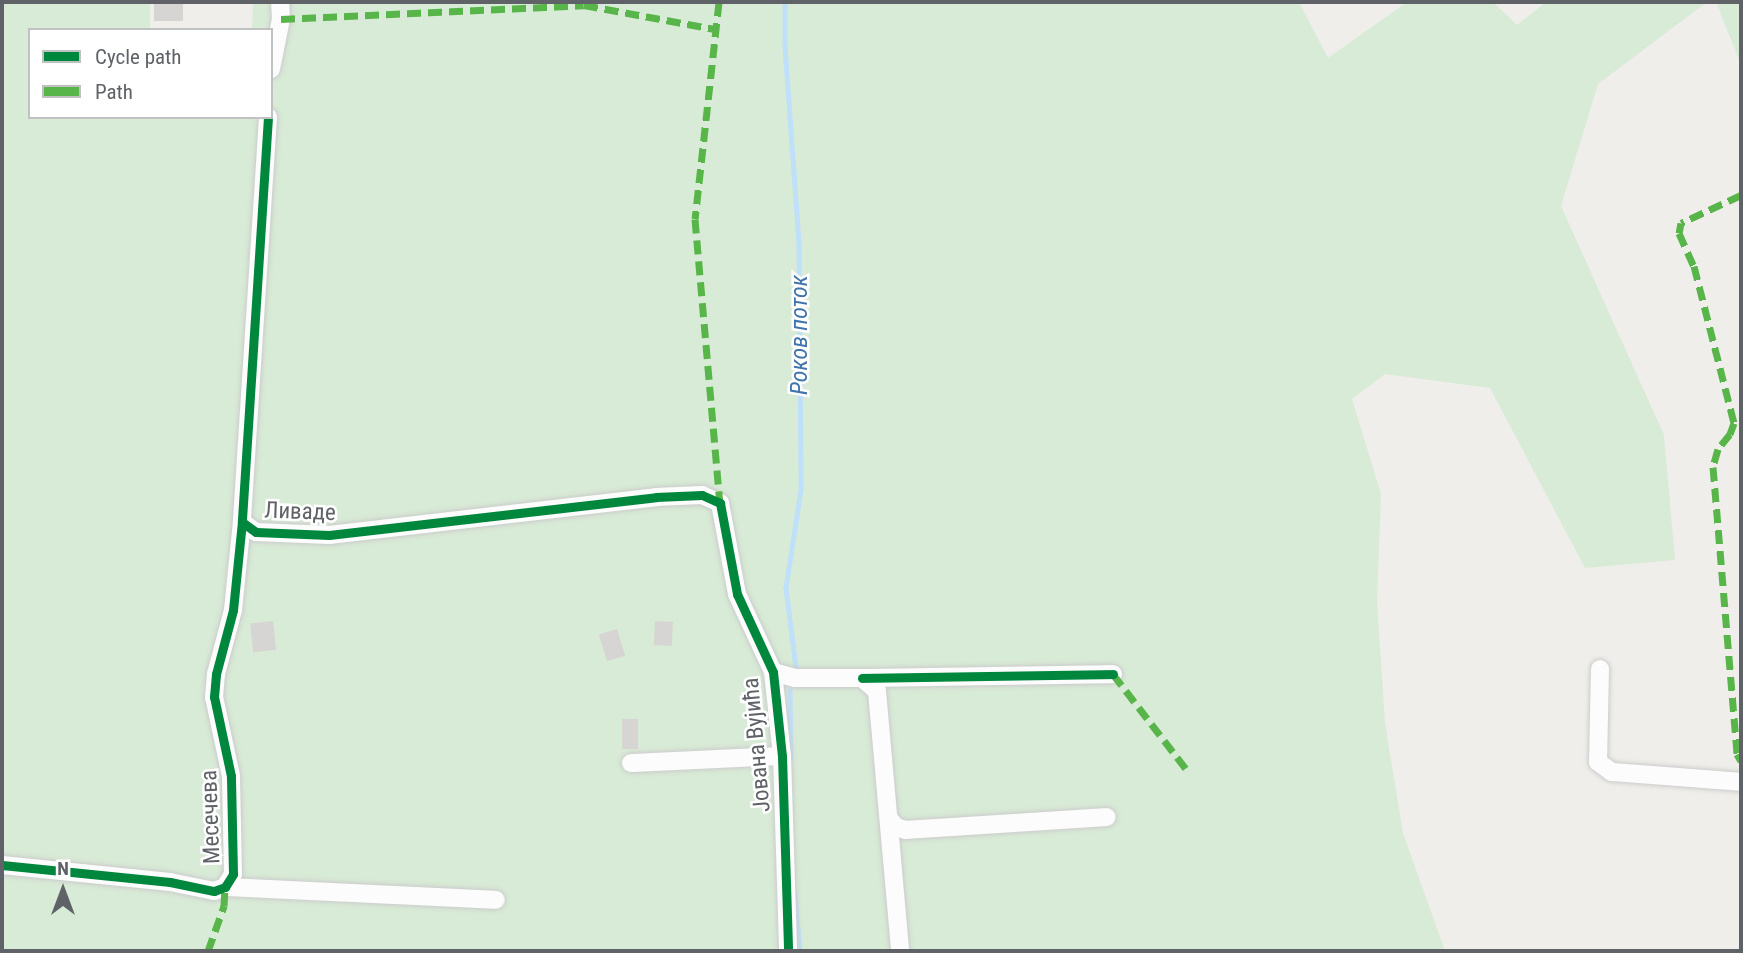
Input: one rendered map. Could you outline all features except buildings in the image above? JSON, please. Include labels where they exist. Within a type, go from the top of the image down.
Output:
[{"type":"street","points":[[273,59],[281,19],[280,2]]},
{"type":"street","name":"Ливаде","points":[[268,119],[242,522],[256,532],[329,535],[666,496],[702,495],[720,503]]},
{"type":"street","name":"Јована Вујића","points":[[720,503],[737,594],[773,672],[782,757],[788,951]]},
{"type":"street","name":"Месечева","points":[[225,887],[233,874],[231,776],[215,697],[216,674],[233,610],[242,522]]},
{"type":"street","points":[[1600,669],[1598,762],[1612,772],[1741,782]]},
{"type":"street","points":[[773,672],[795,678],[1112,674]]},
{"type":"street","points":[[862,678],[877,691],[880,700],[900,951]]},
{"type":"street","points":[[631,762],[782,757]]},
{"type":"street","points":[[890,820],[896,827],[906,830],[1107,817]]},
{"type":"street","name":"Месечева","points":[[2,864],[170,881],[214,891],[225,887],[496,900]]},
{"type":"green space","points":[[2,2],[150,2],[150,28],[28,28],[28,119],[273,119],[273,28],[252,28],[253,2],[1299,2],[1328,58],[1407,2],[1493,2],[1517,25],[1546,2],[1707,2],[1598,84],[1561,206],[1664,435],[1675,560],[1585,568],[1490,388],[1385,374],[1352,399],[1381,494],[1377,601],[1385,723],[1403,833],[1445,951],[2,951]]},
{"type":"green space","points":[[1716,2],[1741,2],[1741,65]]},
{"type":"waterway","name":"Роков поток","points":[[785,2],[785,47],[799,243],[801,490],[786,588],[796,667]]},
{"type":"waterway","name":"Роков поток","points":[[790,690],[791,758]]},
{"type":"waterway","name":"Роков поток","points":[[795,893],[800,951]]},
{"type":"marked path","points":[[719,2],[695,219],[720,503]]},
{"type":"marked path","points":[[281,19],[584,5],[715,29]]},
{"type":"marked path","points":[[1741,195],[1681,223],[1679,233],[1694,266],[1734,423],[1730,434],[1718,449],[1713,467],[1737,754],[1741,761]]},
{"type":"marked path","points":[[1113,674],[1187,770]]},
{"type":"marked path","points":[[208,951],[224,906],[225,887]]},
{"type":"cycle path","points":[[268,119],[242,522],[256,532],[329,535],[656,497],[702,495],[720,503],[737,594],[773,672],[782,756],[788,951]]},
{"type":"cycle path","points":[[2,865],[170,882],[214,891],[225,887],[233,874],[231,776],[214,697],[216,674],[233,610],[242,522]]},
{"type":"cycle path","points":[[862,678],[1113,674]]}]
